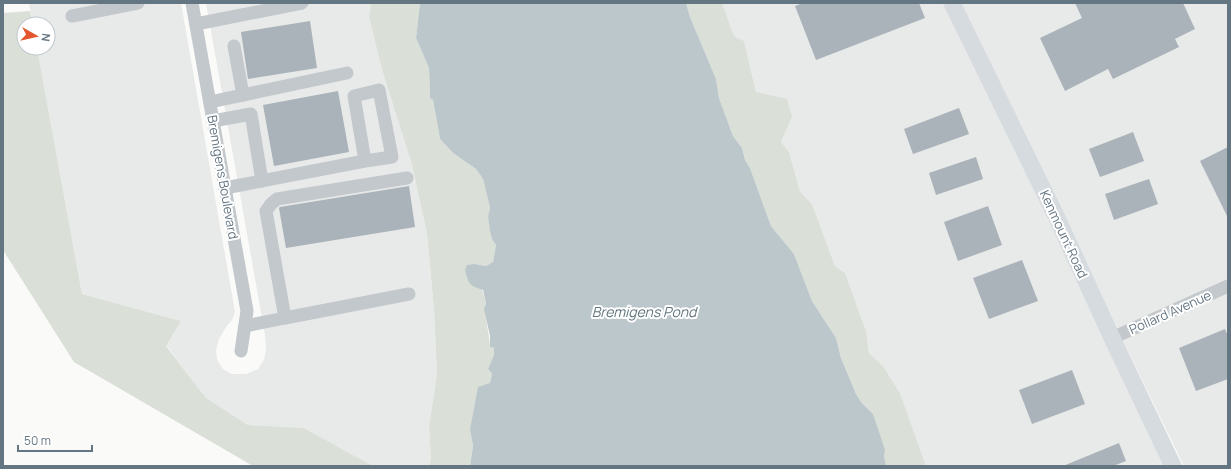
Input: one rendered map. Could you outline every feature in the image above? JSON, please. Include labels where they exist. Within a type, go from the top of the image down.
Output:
[{"type":"main road","name":"Kenmount Road","points":[[952,3],[1057,218],[1173,466]]},
{"type":"street","points":[[72,16],[138,3]]},
{"type":"street","name":"Bremigens Boulevard","points":[[192,3],[247,311],[241,351]]},
{"type":"street","points":[[196,24],[302,3]]},
{"type":"street","points":[[234,46],[243,95]]},
{"type":"street","points":[[210,102],[347,73]]},
{"type":"street","points":[[225,188],[392,157],[379,90],[354,96],[365,161]]},
{"type":"street","points":[[213,121],[251,114],[262,181]]},
{"type":"street","points":[[285,318],[266,211],[271,204],[277,199],[407,178]]},
{"type":"street","name":"Pollard Avenue","points":[[1112,338],[1228,286]]},
{"type":"street","points":[[245,326],[409,294]]},
{"type":"shaded area","points":[[29,3],[181,3],[235,312],[232,320],[219,339],[216,350],[217,360],[223,369],[232,374],[246,374],[258,369],[264,360],[266,349],[265,335],[206,3],[371,3],[369,16],[411,161],[427,233],[434,310],[437,374],[429,427],[431,458],[429,466],[373,466],[304,428],[248,425],[206,398],[166,345],[181,321],[82,294],[38,56],[56,56],[56,16],[31,16]]},
{"type":"shaded area","points":[[371,3],[420,3],[416,38],[429,68],[430,98],[433,100],[440,139],[453,153],[476,169],[483,179],[490,208],[488,216],[492,239],[496,245],[493,262],[486,266],[475,264],[486,304],[485,313],[490,347],[494,348],[494,355],[488,369],[492,374],[490,383],[470,430],[473,446],[470,466],[429,466],[431,458],[429,427],[437,374],[434,310],[427,233],[411,161],[382,69],[369,16]]},
{"type":"shaded area","points":[[686,3],[722,3],[734,36],[744,41],[756,92],[787,99],[792,117],[781,142],[789,152],[800,192],[812,204],[835,266],[845,273],[866,331],[869,353],[883,366],[900,393],[926,466],[886,466],[873,414],[861,402],[856,394],[841,358],[836,338],[812,301],[794,254],[771,226],[750,168],[745,160],[742,148],[733,136],[719,98],[716,79],[690,17]]},
{"type":"shaded area","points":[[722,3],[945,3],[1168,466],[926,466],[900,393],[883,366],[869,353],[866,331],[845,273],[835,266],[812,204],[800,193],[789,152],[781,142],[792,117],[756,92],[744,41],[734,36]]},
{"type":"shaded area","points":[[958,3],[1228,3],[1228,466],[1184,466]]},
{"type":"shaded area","points":[[30,11],[31,16],[16,16],[16,56],[38,56],[82,294],[181,321],[166,346],[206,398],[248,425],[304,428],[373,466],[253,466],[74,362],[3,250],[3,13]]},
{"type":"water","name":"Bremigens Pond","points":[[420,3],[686,3],[690,17],[716,79],[719,98],[733,136],[742,148],[745,160],[750,168],[771,226],[794,254],[812,301],[836,338],[841,358],[856,394],[861,402],[873,414],[885,450],[884,455],[886,466],[470,466],[473,446],[470,430],[478,387],[490,383],[492,374],[488,369],[494,355],[494,348],[490,347],[490,336],[484,309],[486,304],[483,290],[474,287],[470,283],[465,270],[467,265],[475,264],[486,266],[493,262],[496,245],[492,239],[490,231],[488,216],[490,208],[483,179],[476,169],[453,153],[440,139],[433,100],[430,98],[429,68],[416,38]]},
{"type":"building","points":[[803,3],[919,3],[925,18],[816,60],[795,6]]},
{"type":"building","points":[[1075,3],[1183,3],[1195,29],[1175,39],[1179,47],[1113,79],[1108,69],[1065,91],[1040,38],[1082,18]]},
{"type":"building","points":[[310,21],[317,68],[248,79],[241,32]]},
{"type":"building","points":[[338,91],[349,152],[274,166],[263,105]]},
{"type":"building","points":[[959,108],[969,134],[913,154],[904,129]]},
{"type":"building","points":[[1133,132],[1144,161],[1100,177],[1089,149]]},
{"type":"building","points":[[1228,147],[1228,218],[1200,161]]},
{"type":"building","points":[[976,157],[983,179],[936,195],[929,173]]},
{"type":"building","points":[[1149,179],[1158,204],[1114,220],[1105,194]]},
{"type":"building","points":[[409,186],[415,227],[286,248],[280,207]]},
{"type":"building","points":[[988,206],[1002,245],[958,261],[944,222]]},
{"type":"building","points":[[1022,260],[1038,301],[989,319],[973,278]]},
{"type":"building","points":[[1225,329],[1228,336],[1228,379],[1196,391],[1179,348]]},
{"type":"building","points":[[1072,370],[1085,404],[1032,424],[1019,390]]},
{"type":"building","points":[[1119,443],[1126,461],[1113,466],[1063,466]]}]
